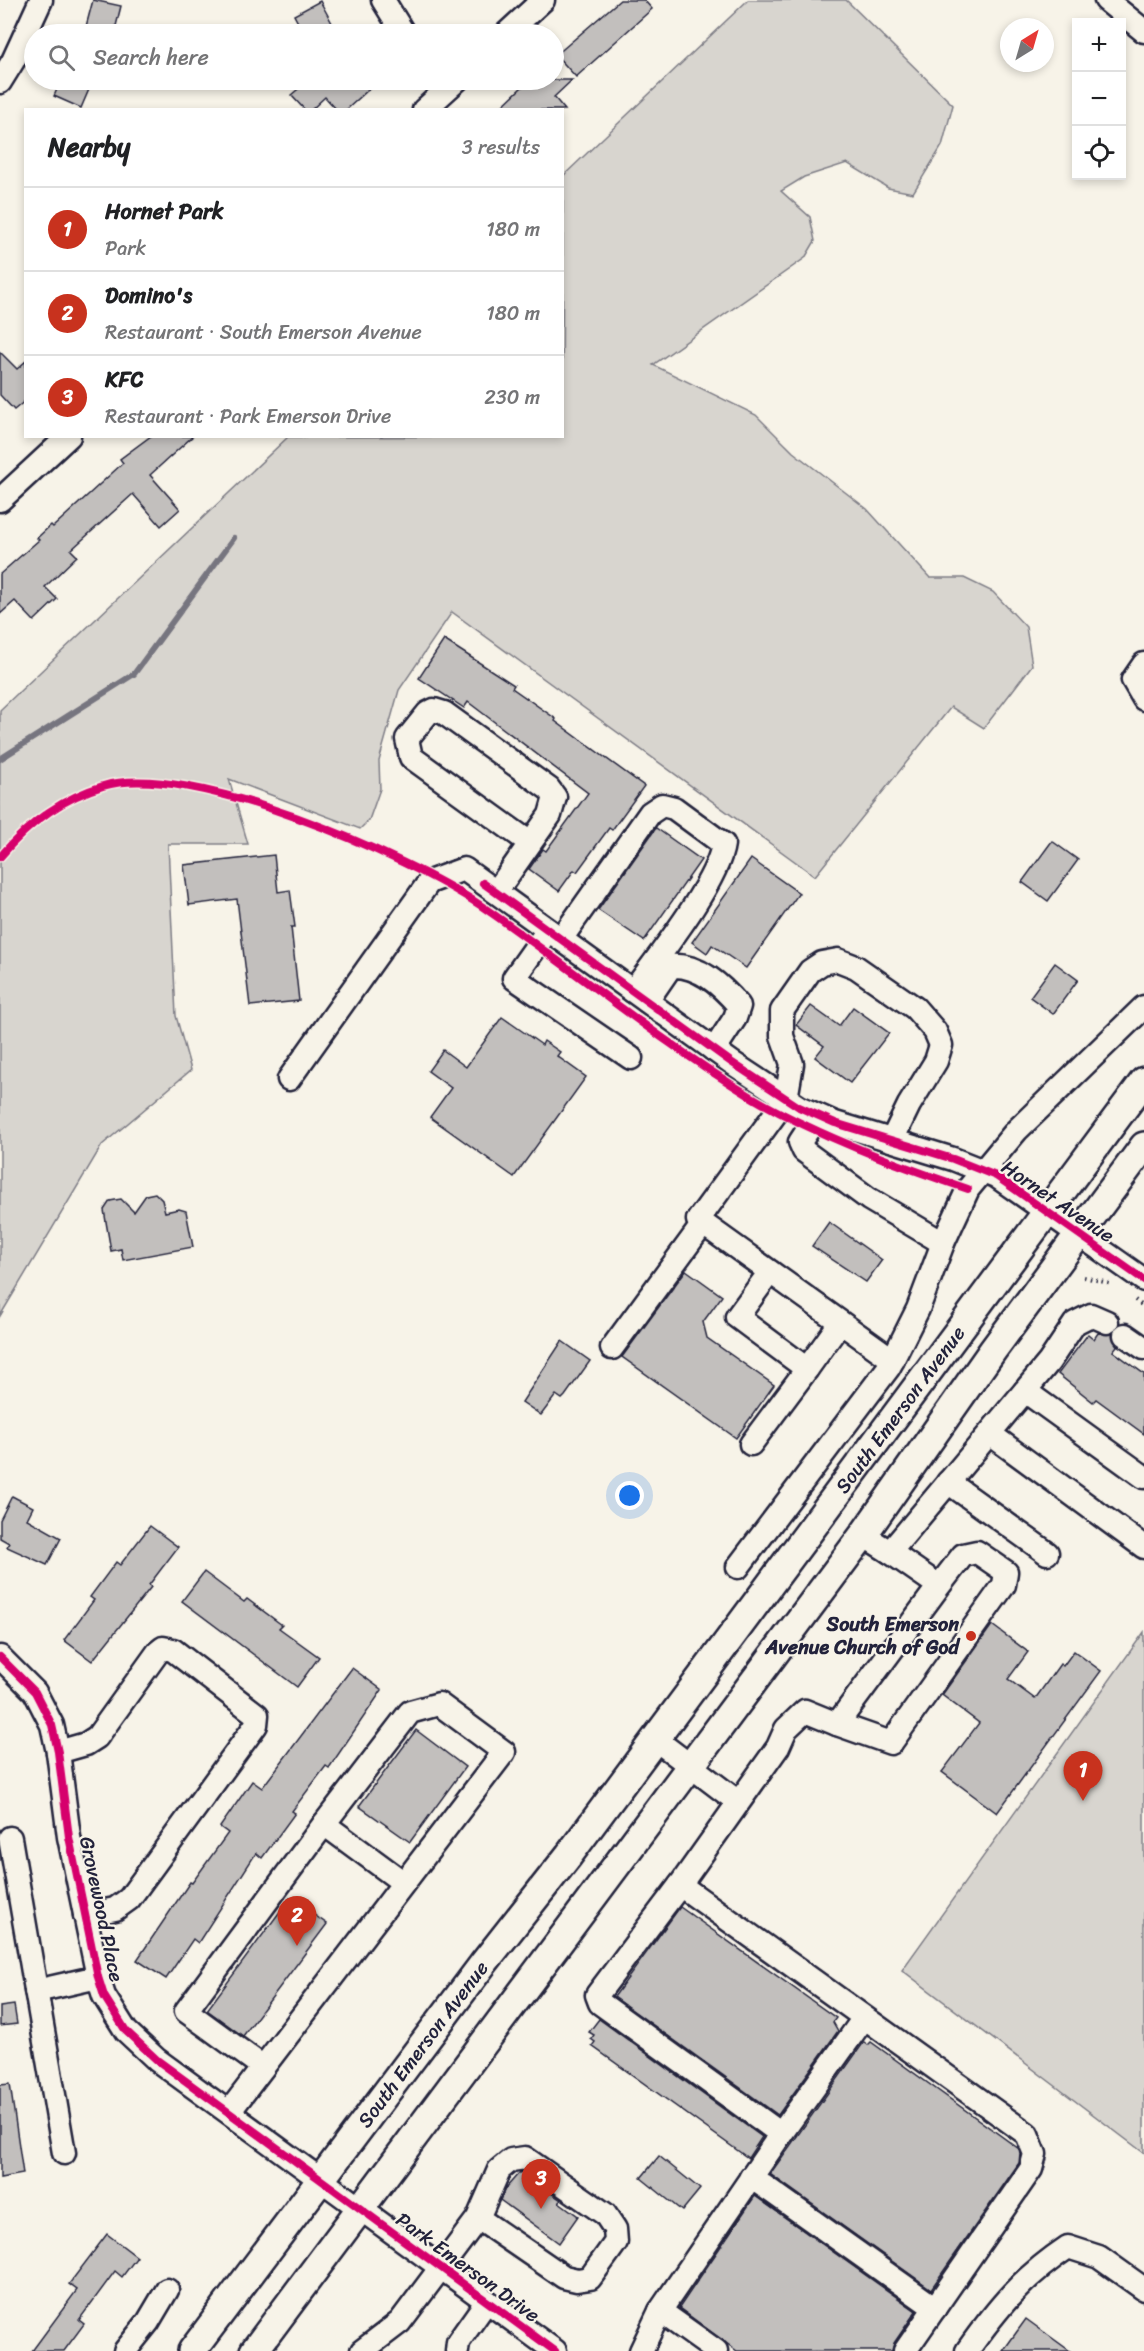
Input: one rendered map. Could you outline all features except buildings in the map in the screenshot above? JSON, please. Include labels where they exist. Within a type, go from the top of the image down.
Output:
[{"type":"main road","name":"South Emerson Avenue","points":[[192,2351],[655,1739],[1144,1081]]},
{"type":"main road","name":"South Emerson Avenue","points":[[254,2351],[863,1535],[1078,1233],[1144,1146]]},
{"type":"street","points":[[30,24],[41,0]]},
{"type":"street","points":[[382,0],[398,24]]},
{"type":"street","points":[[517,24],[543,0]]},
{"type":"street","points":[[1106,0],[1144,31]]},
{"type":"street","points":[[0,82],[24,37]]},
{"type":"street","points":[[426,108],[442,90]]},
{"type":"street","points":[[0,500],[67,438]]},
{"type":"street","points":[[1144,664],[1133,680],[1144,699]]},
{"type":"street","points":[[490,888],[530,843],[550,815],[555,797],[549,789],[444,713],[434,710],[428,713],[406,739],[411,757],[530,843]]},
{"type":"street","points":[[631,1058],[514,978],[554,934],[650,813],[662,805],[674,808],[723,844],[722,856],[640,996]]},
{"type":"street","points":[[289,1079],[429,882],[434,878],[464,870],[786,1099],[817,1116],[892,1140],[909,1105],[936,1061],[940,1045],[935,1030],[915,1008],[856,967],[838,960],[822,963],[810,972],[782,1011],[782,1036],[792,1064],[786,1099],[698,1220],[893,1360]]},
{"type":"street","points":[[640,996],[671,966],[692,966],[728,993],[738,1006],[735,1018],[714,1050]]},
{"type":"street","name":"South Emerson Avenue","points":[[738,1568],[879,1383],[893,1360],[918,1309],[961,1200],[1017,1130],[1144,1007]]},
{"type":"street","points":[[817,1116],[800,1142],[804,1152],[869,1199],[943,1243]]},
{"type":"street","name":"Hornet Avenue","points":[[892,1140],[1002,1179],[1078,1233],[1136,1288]]},
{"type":"street","points":[[612,1348],[703,1224]]},
{"type":"street","points":[[770,1272],[737,1317],[807,1369]]},
{"type":"street","points":[[890,1552],[1049,1362],[1075,1323],[1091,1316],[1107,1322]]},
{"type":"street","points":[[751,1444],[840,1323]]},
{"type":"street","points":[[1125,1335],[1144,1348]]},
{"type":"street","points":[[1025,1391],[1144,1477]]},
{"type":"street","points":[[990,1434],[1144,1547]]},
{"type":"street","points":[[948,1482],[1047,1553]]},
{"type":"street","points":[[863,1535],[939,1586]]},
{"type":"street","points":[[781,2134],[600,2003],[597,1995],[680,1885],[778,1747],[786,1729],[805,1711],[837,1724],[891,1743],[1004,1585],[1006,1572],[977,1552],[963,1555],[837,1724]]},
{"type":"street","points":[[58,1752],[86,1744],[97,1737],[163,1648],[173,1650],[257,1715],[256,1725],[129,1899],[115,1909],[85,1916]]},
{"type":"street","name":"Grovewood Place","points":[[0,1657],[22,1676],[44,1705],[58,1752],[69,1837],[98,1977],[110,2010],[133,2039],[157,2060],[361,2209]]},
{"type":"street","points":[[229,2112],[504,1752],[440,1704],[410,1713],[324,1824],[186,2011],[263,2067]]},
{"type":"street","points":[[655,1739],[738,1802]]},
{"type":"street","points":[[324,1824],[404,1883]]},
{"type":"street","points":[[10,1838],[64,2153]]},
{"type":"street","points":[[680,1885],[1027,2134],[1035,2154],[1031,2169],[905,2351]]},
{"type":"street","points":[[36,1991],[98,1977]]},
{"type":"street","points":[[641,2351],[660,2310],[864,2018]]},
{"type":"street","points":[[362,2351],[377,2342],[400,2322],[478,2218],[499,2170],[511,2160],[525,2158],[605,2214],[615,2229],[616,2242],[590,2278],[577,2280],[564,2277],[478,2218]]},
{"type":"street","points":[[751,2177],[935,2308]]},
{"type":"street","name":"Park Emerson Drive","points":[[361,2209],[555,2351]]},
{"type":"street","points":[[967,2351],[999,2306],[1043,2264],[1068,2247],[1099,2257],[1144,2289]]},
{"type":"street","points":[[125,2351],[148,2322],[167,2289]]},
{"type":"street","points":[[457,2351],[458,2342],[487,2301]]},
{"type":"street","points":[[660,2310],[716,2351]]},
{"type":"path","points":[[1084,1277],[1112,1284],[1120,1290]]},
{"type":"path","points":[[1136,1288],[1144,1307]]},
{"type":"shaded area","points":[[748,0],[846,0],[953,105],[942,146],[913,193],[888,188],[847,163],[804,177],[781,191],[810,217],[815,241],[805,258],[653,365],[756,415],[793,452],[867,509],[930,578],[964,578],[993,592],[1026,627],[1032,665],[984,728],[951,707],[815,876],[452,612],[399,690],[379,761],[380,789],[369,820],[360,829],[229,779],[248,844],[168,844],[176,1016],[191,1070],[102,1145],[0,1316],[0,710],[287,438],[564,438],[564,175]]},
{"type":"shaded area","points":[[1144,1632],[1144,2153],[902,1970]]},
{"type":"waterway","points":[[0,759],[134,674],[234,538]]},
{"type":"cycle path","points":[[0,857],[10,845],[46,814],[73,798],[103,786],[141,782],[188,787],[241,799],[296,817],[402,862],[480,905],[681,1051],[775,1110],[856,1148],[968,1189]]},
{"type":"cycle path","points":[[483,883],[731,1062],[799,1107],[835,1123],[953,1159],[996,1176],[1144,1280]]},
{"type":"cycle path","points":[[0,1657],[35,1692],[52,1725],[58,1752],[69,1837],[98,1977],[104,1996],[126,2031],[157,2060],[555,2351]]},
{"type":"place","name":"South Emerson Avenue Church of God","points":[[971,1636]]},
{"type":"place","name":"Hornet Park","points":[[1083,1801]]},
{"type":"place","name":"Domino's","points":[[297,1946]]},
{"type":"place","name":"KFC","points":[[541,2209]]}]
